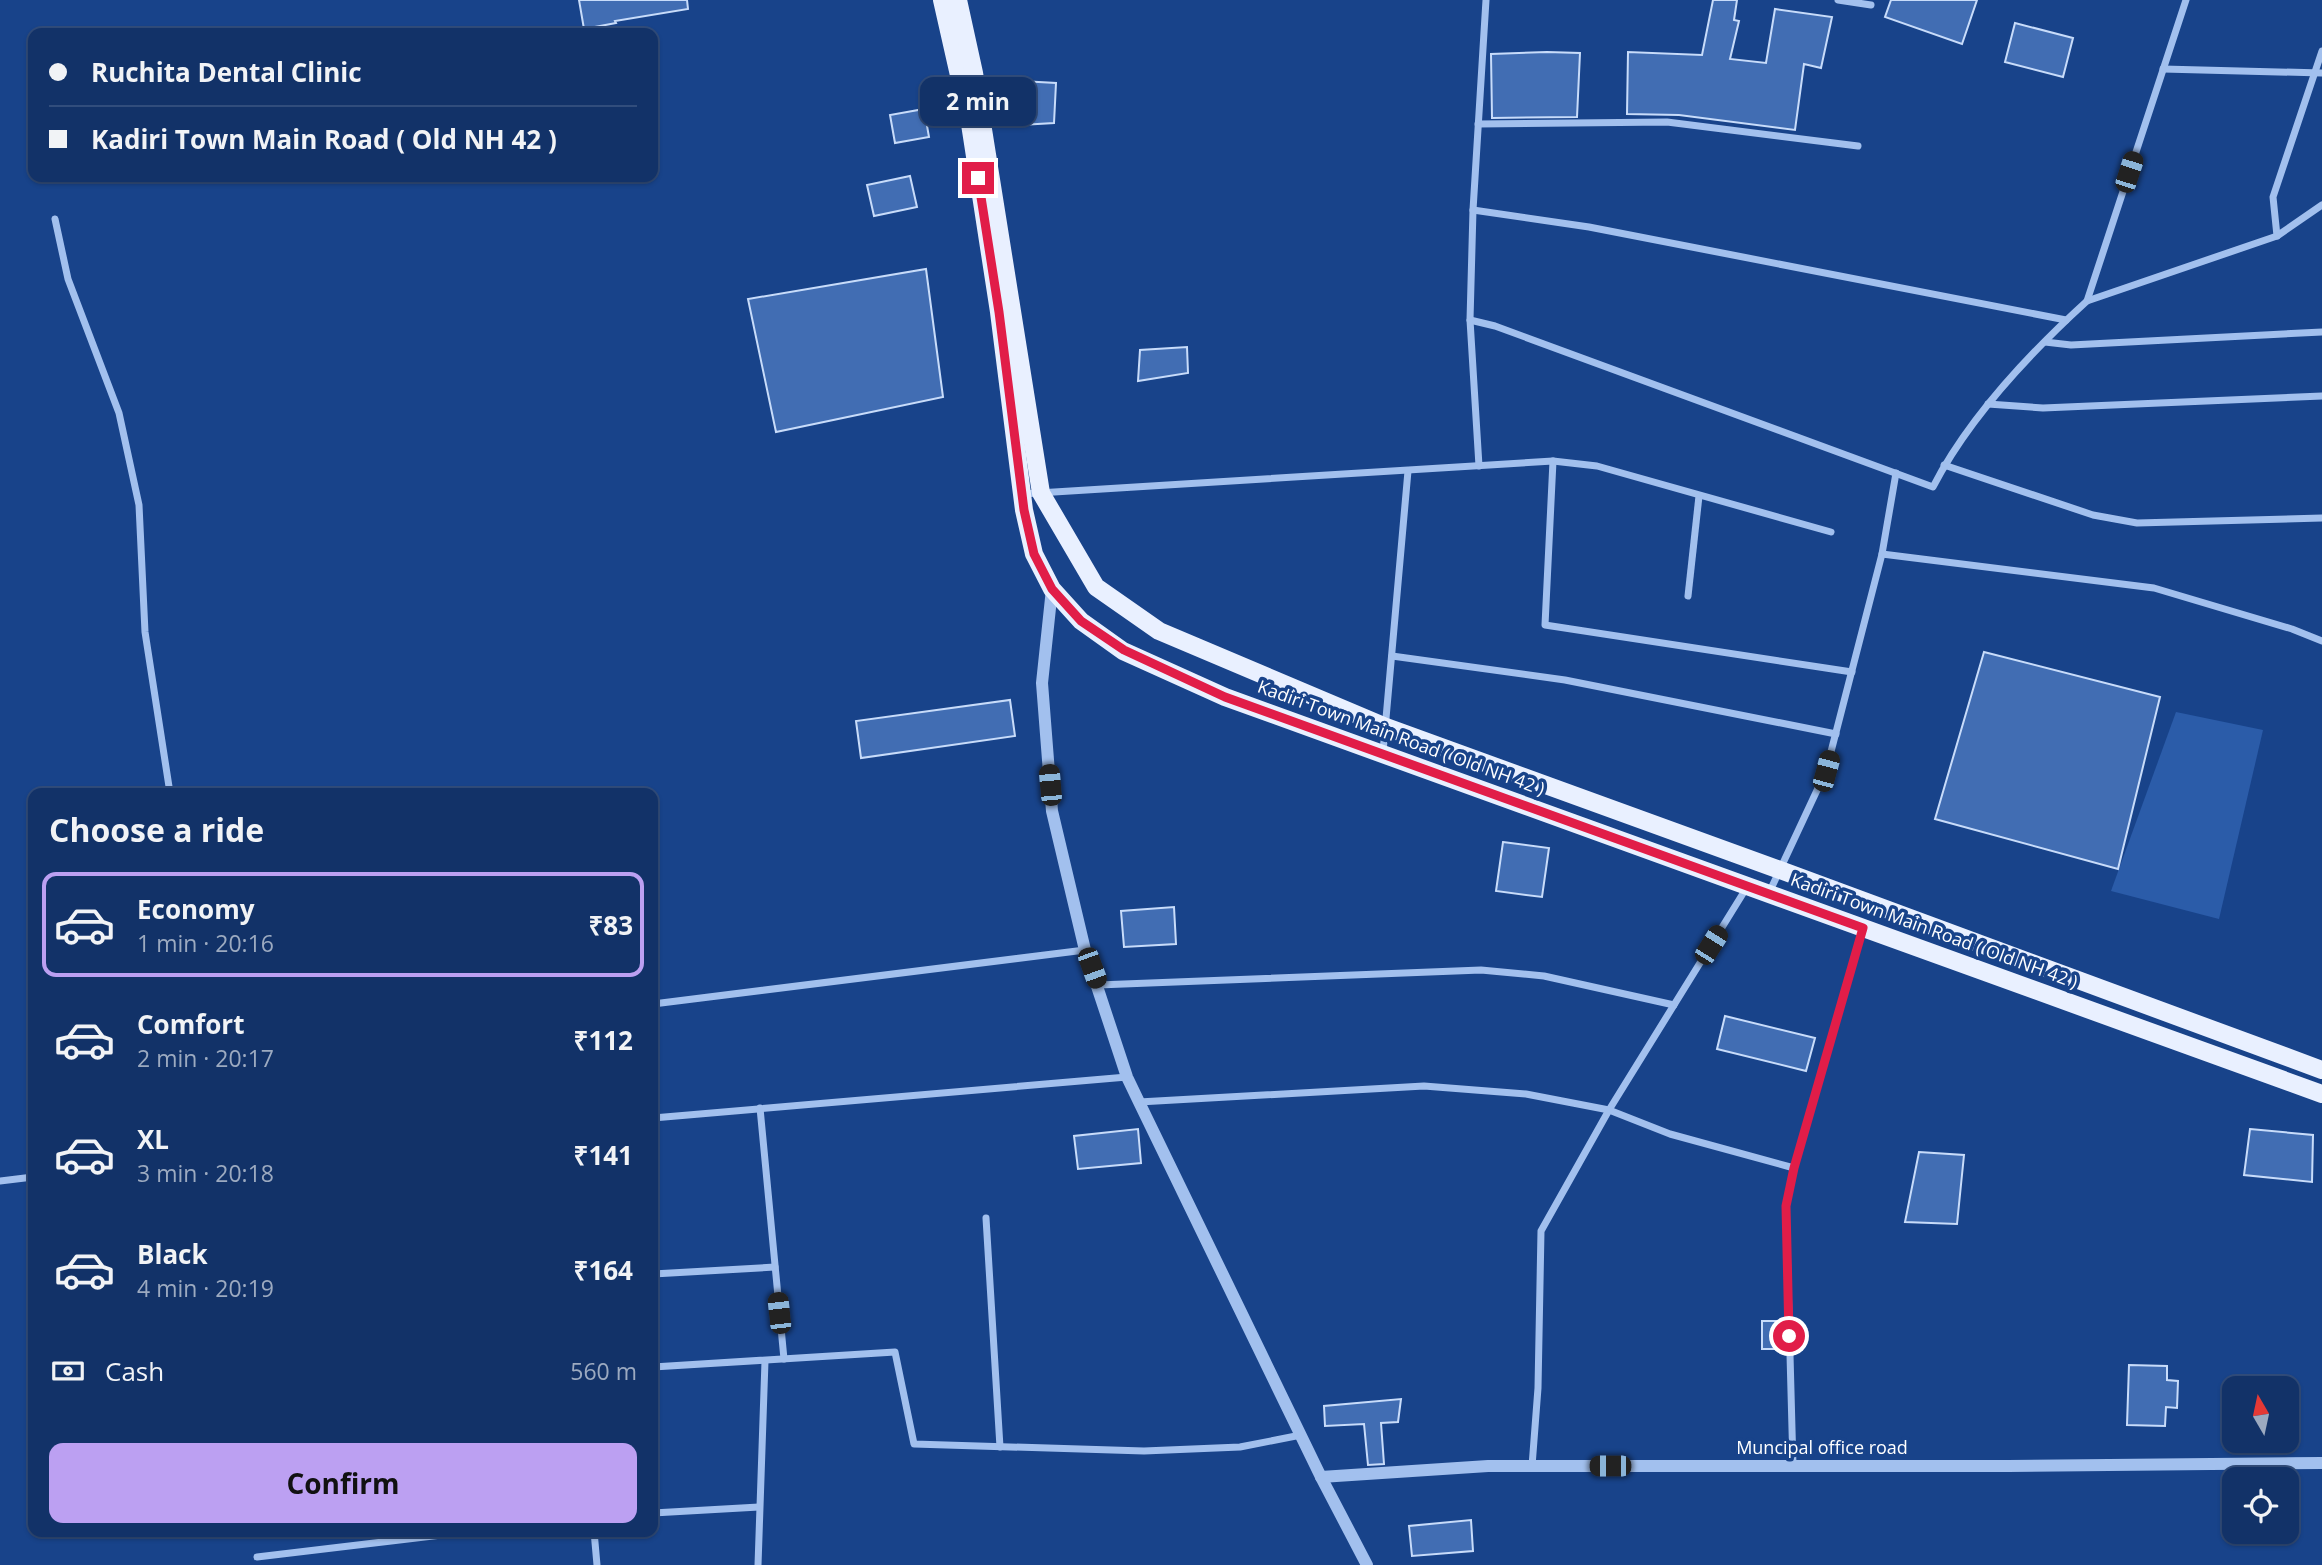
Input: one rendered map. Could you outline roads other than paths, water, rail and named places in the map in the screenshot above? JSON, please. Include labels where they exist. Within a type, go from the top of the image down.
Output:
[{"type":"main road","name":"Kadiri Town Main Road ( Old NH 42 )","points":[[942,0],[970,124],[999,312],[1022,494],[1034,554],[1052,589],[1081,621],[1133,655],[1225,697],[2322,1094]]},
{"type":"main road","name":"Kadiri Town Main Road ( Old NH 42 )","points":[[958,0],[974,73],[1041,493],[1096,587],[1159,631],[1385,727],[2322,1070]]},
{"type":"street","points":[[1479,466],[1470,320],[1472,210],[1486,0]]},
{"type":"street","points":[[1838,0],[1871,5]]},
{"type":"street","points":[[2087,301],[2186,0]]},
{"type":"street","points":[[2277,236],[2273,197],[2318,73],[2322,51]]},
{"type":"street","points":[[2163,69],[2318,73]]},
{"type":"street","points":[[1478,124],[1667,122],[1858,146]]},
{"type":"street","points":[[1470,320],[1495,326],[1933,487],[1944,465],[1988,404],[2087,301],[2277,236],[2322,205]]},
{"type":"street","points":[[1472,210],[1589,227],[2066,320]]},
{"type":"street","points":[[55,219],[68,278],[119,413],[139,505],[145,632],[169,788]]},
{"type":"street","points":[[2045,342],[2071,345],[2322,332]]},
{"type":"street","points":[[1988,404],[2043,408],[2322,396]]},
{"type":"street","points":[[1022,494],[1553,461],[1597,467],[1831,531]]},
{"type":"street","points":[[1553,461],[1545,625],[1852,672]]},
{"type":"street","points":[[1944,465],[2093,514],[2137,523],[2322,518]]},
{"type":"street","points":[[1383,753],[1408,471]]},
{"type":"street","points":[[1769,893],[1826,771],[1882,554],[1896,473]]},
{"type":"street","points":[[1688,596],[1699,496]]},
{"type":"street","points":[[1882,554],[2154,588],[2292,629],[2322,641]]},
{"type":"street","points":[[1052,589],[1042,683],[1052,811],[1086,950],[1127,1077],[1321,1477],[1367,1565]]},
{"type":"street","points":[[1392,656],[1565,680],[1836,734]]},
{"type":"street","points":[[1532,1466],[1538,1388],[1541,1231],[1609,1110],[1748,886]]},
{"type":"street","points":[[1793,1466],[1786,1206],[1794,1168],[1863,928]]},
{"type":"street","points":[[658,1003],[1086,950]]},
{"type":"street","points":[[1098,985],[1481,970],[1544,976],[1674,1005]]},
{"type":"street","points":[[658,1118],[1127,1077]]},
{"type":"street","points":[[1139,1102],[1424,1086],[1526,1094],[1609,1110],[1670,1134],[1794,1168]]},
{"type":"street","points":[[760,1108],[783,1359]]},
{"type":"street","points":[[0,1181],[28,1178]]},
{"type":"street","points":[[986,1218],[1000,1447]]},
{"type":"street","points":[[658,1274],[775,1267]]},
{"type":"street","points":[[658,1367],[895,1352],[914,1444],[1144,1451],[1240,1447],[1301,1434]]},
{"type":"street","points":[[758,1565],[765,1361]]},
{"type":"street","name":"Muncipal office road","points":[[1321,1477],[1488,1466],[2322,1463]]},
{"type":"street","points":[[658,1513],[759,1507]]},
{"type":"street","points":[[257,1557],[425,1537]]},
{"type":"street","points":[[595,1537],[597,1565]]}]
